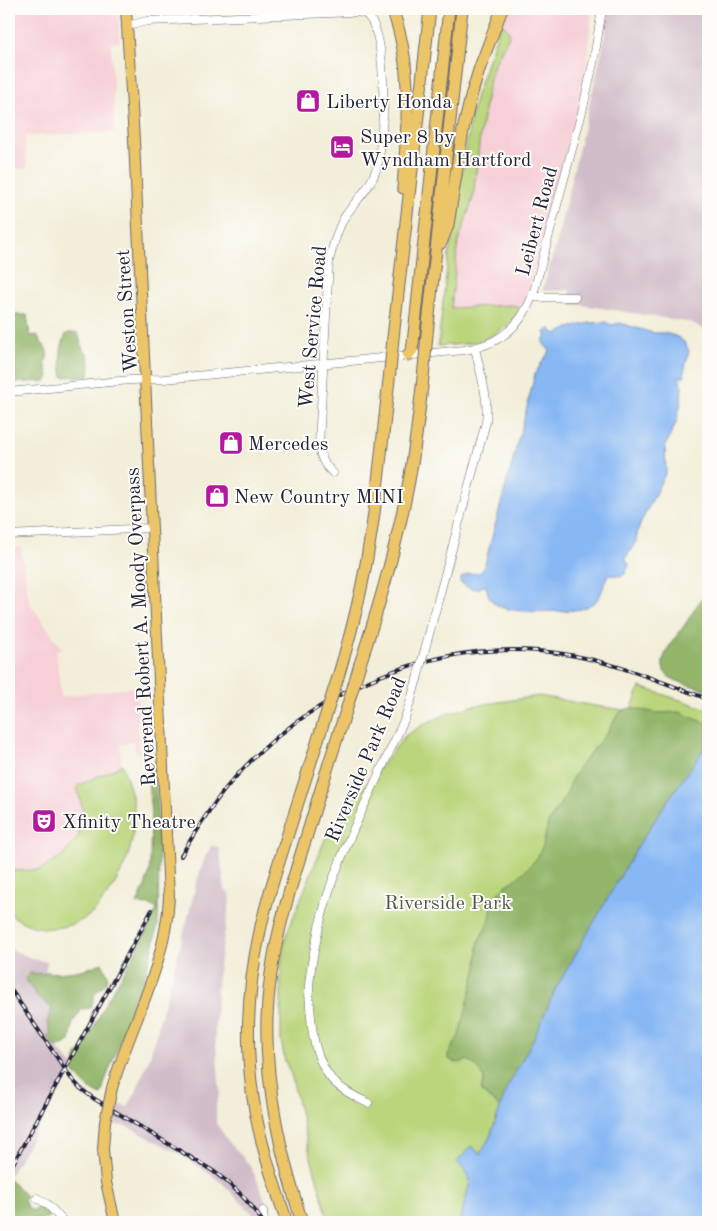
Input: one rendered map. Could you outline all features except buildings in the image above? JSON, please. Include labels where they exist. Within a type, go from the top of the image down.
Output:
[{"type":"highway","points":[[392,9],[403,46],[407,82],[401,225],[404,246]]},
{"type":"highway","points":[[287,1222],[262,1142],[253,1100],[249,1020],[254,966],[266,906],[354,621],[369,548],[430,9]]},
{"type":"highway","points":[[408,355],[406,342],[443,9]]},
{"type":"highway","points":[[408,355],[414,343],[449,9]]},
{"type":"highway","points":[[453,9],[449,65],[453,99]]},
{"type":"highway","points":[[302,1222],[274,1115],[267,1036],[270,982],[284,906],[384,588],[401,519],[414,454],[462,9]]},
{"type":"highway","points":[[436,251],[448,225],[463,130],[472,93],[480,66],[502,9]]},
{"type":"highway","points":[[262,1142],[264,1173],[279,1222]]},
{"type":"highway","points":[[297,1207],[307,1222]]},
{"type":"main road","name":"Weston Street","points":[[126,9],[146,380]]},
{"type":"main road","name":"Reverend Robert A. Moody Overpass","points":[[115,1222],[106,1182],[105,1122],[112,1088],[158,961],[165,934],[168,908],[168,862],[146,380]]},
{"type":"street","name":"Leibert Road","points":[[408,355],[475,348],[490,343],[508,332],[523,316],[532,297],[586,94],[602,9]]},
{"type":"street","name":"West Service Road","points":[[127,26],[147,21],[353,12],[364,14],[369,18],[378,40],[382,62],[381,145],[376,171],[369,186],[345,217],[336,235],[329,262],[319,444],[322,459],[332,473]]},
{"type":"street","points":[[532,297],[575,297]]},
{"type":"street","name":"Riverside Park Road","points":[[368,1103],[338,1086],[326,1072],[317,1055],[310,1005],[311,969],[322,918],[337,869],[350,836],[404,720],[411,700],[486,422],[486,397],[475,348]]},
{"type":"street","name":"Weston Street","points":[[146,380],[408,355]]},
{"type":"street","points":[[9,392],[146,380]]},
{"type":"street","points":[[9,535],[152,528]]},
{"type":"street","points":[[37,1198],[64,1222]]},
{"type":"street","points":[[263,1211],[264,1222]]},
{"type":"shaded area","points":[[9,9],[118,9],[120,41],[111,43],[115,132],[25,136],[27,168],[9,169]]},
{"type":"shaded area","points":[[507,9],[592,9],[586,72],[556,190],[527,295],[521,308],[513,305],[450,308],[458,243],[473,198],[487,92],[493,67],[510,34],[501,22]]},
{"type":"shaded area","points":[[609,9],[708,9],[708,341],[704,330],[693,323],[583,305],[571,305],[570,290],[542,291],[555,248],[603,47]]},
{"type":"shaded area","name":"Xfinity Theatre","points":[[21,547],[29,602],[62,649],[56,650],[61,697],[138,686],[140,757],[137,751],[134,750],[134,741],[120,745],[122,764],[133,801],[130,851],[127,861],[115,886],[92,914],[78,922],[54,928],[37,927],[14,918],[9,913],[9,549]]},
{"type":"shaded area","points":[[211,846],[219,847],[225,890],[231,895],[218,971],[215,1032],[220,1093],[216,1105],[216,1123],[228,1141],[249,1164],[259,1184],[268,1209],[270,1222],[255,1222],[252,1213],[221,1182],[184,1156],[126,1126],[114,1125],[117,1104],[128,1107],[150,1056],[196,884],[205,857]]},
{"type":"shaded area","points":[[9,948],[31,958],[47,962],[45,974],[30,973],[37,996],[52,1008],[47,1022],[51,1033],[48,1038],[75,1068],[9,1177]]},
{"type":"green space","points":[[501,22],[510,34],[493,67],[487,92],[473,198],[458,243],[451,308],[513,305],[521,308],[512,321],[485,339],[466,344],[438,346],[447,267],[475,98]]},
{"type":"green space","points":[[27,315],[30,336],[37,335],[46,348],[47,358],[45,363],[49,376],[47,381],[9,383],[9,317]]},
{"type":"green space","points":[[78,333],[83,350],[88,354],[90,364],[89,376],[63,377],[61,350],[66,334]]},
{"type":"green space","points":[[708,591],[708,689],[703,689],[679,682],[670,677],[663,669],[663,663],[668,648]]},
{"type":"green space","name":"Riverside Park","points":[[640,687],[708,709],[708,743],[507,1088],[490,1137],[480,1154],[471,1146],[466,1171],[471,1181],[460,1222],[329,1222],[281,1040],[281,966],[286,935],[328,832],[405,736],[424,724],[472,706],[539,696],[624,710],[622,711],[630,713]]},
{"type":"green space","points":[[630,708],[659,713],[680,712],[708,723],[708,764],[503,1109],[482,1092],[484,1077],[475,1066],[467,1060],[457,1063],[448,1058],[459,1036],[477,967],[480,938],[490,919],[494,898],[537,858],[543,845],[548,823],[567,793],[572,778],[607,733],[618,714]]},
{"type":"green space","points":[[155,761],[159,850],[158,924],[144,978],[101,1095],[85,1085],[73,1071],[77,1055],[84,1047],[107,1000],[134,955],[157,909],[150,905],[137,904],[149,874],[150,863],[151,813],[146,762]]},
{"type":"green space","points":[[122,764],[133,801],[132,841],[127,859],[109,892],[90,915],[66,926],[43,928],[25,923],[13,916],[9,913],[9,892],[13,871],[39,870],[62,857],[78,837],[83,811],[77,786]]},
{"type":"green space","points":[[102,963],[108,976],[107,982],[95,993],[91,1008],[82,1009],[73,1022],[70,1041],[57,1048],[47,1038],[51,1033],[47,1022],[52,1008],[37,996],[25,978],[30,973],[60,973],[88,968]]},
{"type":"green space","points":[[9,1178],[26,1196],[24,1201],[28,1208],[33,1211],[38,1207],[42,1208],[51,1215],[42,1221],[36,1219],[30,1222],[9,1222]]},
{"type":"water","points":[[606,322],[611,325],[620,323],[653,333],[665,333],[678,337],[685,343],[689,351],[684,372],[685,376],[683,378],[679,377],[682,386],[681,402],[676,423],[665,447],[666,472],[643,518],[636,541],[625,558],[629,565],[625,574],[621,576],[608,575],[600,596],[595,602],[581,609],[563,611],[537,612],[503,608],[492,601],[486,586],[473,588],[460,582],[461,578],[465,575],[478,573],[484,568],[535,374],[550,351],[543,343],[544,338],[547,336],[545,333],[550,328],[557,334],[569,328],[589,323]]},
{"type":"water","points":[[708,743],[708,1222],[460,1222],[470,1181],[468,1174],[457,1162],[471,1146],[480,1154],[490,1137],[507,1088],[534,1038],[556,988],[636,849]]},
{"type":"railway","points":[[181,856],[218,799],[232,781],[264,748],[301,719],[340,695],[382,676],[426,661],[471,653],[517,650],[564,654],[619,667],[708,699]]},
{"type":"railway","points":[[9,1171],[152,910]]},
{"type":"railway","points":[[9,987],[71,1078],[80,1088],[93,1098],[213,1171],[241,1194],[263,1222]]},
{"type":"place","name":"Liberty Honda","points":[[308,101]]},
{"type":"place","name":"Super 8 by Wyndham Hartford","points":[[342,147]]},
{"type":"place","name":"Mercedes","points":[[231,443]]},
{"type":"place","name":"New Country MINI","points":[[217,496]]},
{"type":"place","name":"Xfinity Theatre","points":[[44,821]]}]
